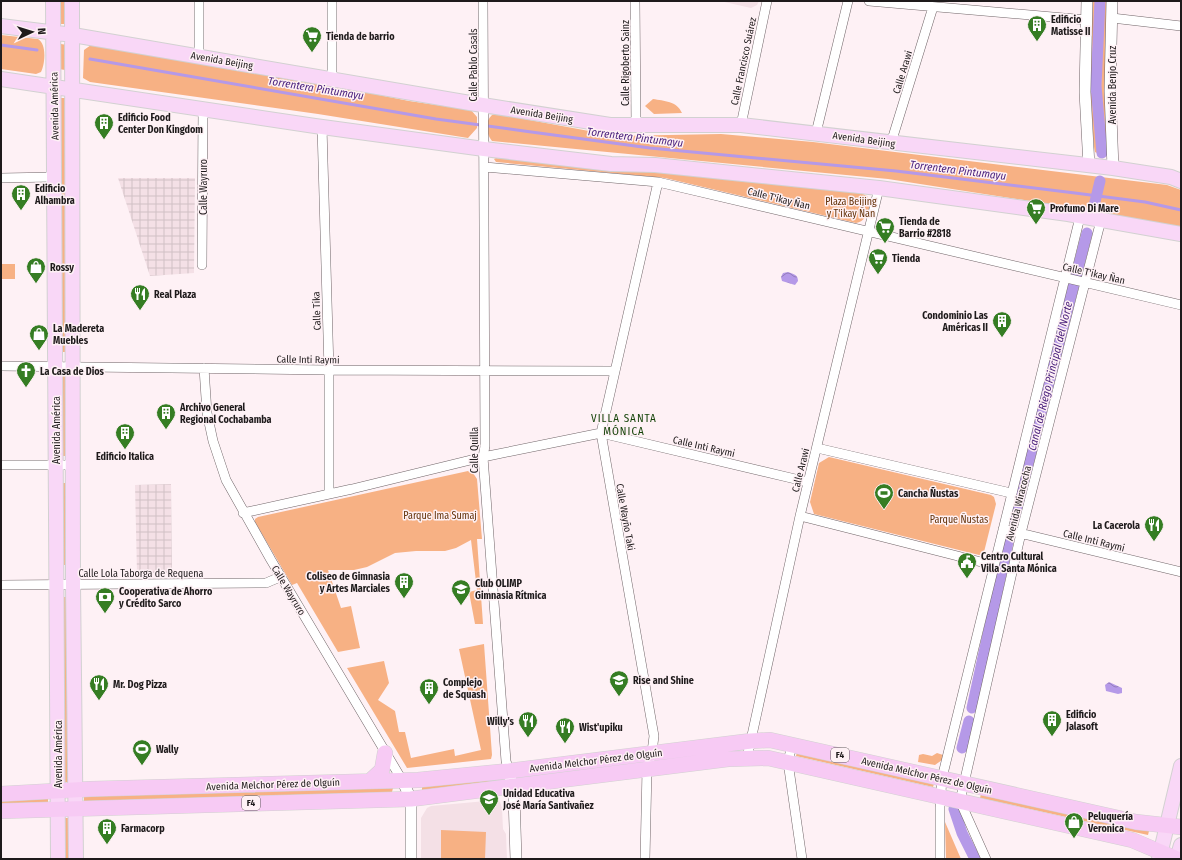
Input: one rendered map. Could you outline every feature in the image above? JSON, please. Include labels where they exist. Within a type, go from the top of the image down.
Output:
[{"type":"highway","name":"Avenida Melchor Pérez de Olguín","points":[[1,794],[75,790],[402,780],[509,771],[751,740],[770,740],[1142,823],[1174,827]]},
{"type":"highway","points":[[370,781],[382,770],[385,753]]},
{"type":"highway","name":"Avenida Melchor Pérez de Olguín","points":[[1,811],[411,799],[647,769],[747,758],[768,758],[1132,840],[1160,855],[1177,859]]},
{"type":"main road","name":"Avenida América","points":[[53,1],[58,859]]},
{"type":"main road","name":"Avenida América","points":[[72,1],[74,465],[73,584],[76,859]]},
{"type":"main road","name":"Avenida Beijing","points":[[1,26],[73,35],[610,125],[741,125],[1113,168],[1178,179]]},
{"type":"main road","points":[[1,79],[322,127],[484,149],[611,164],[683,168],[879,188],[1101,220],[1181,234]]},
{"type":"main road","points":[[1160,855],[1174,827],[1181,766]]},
{"type":"main road","points":[[1177,859],[1181,845]]},
{"type":"street","points":[[199,1],[199,56]]},
{"type":"street","points":[[332,1],[332,79]]},
{"type":"street","name":"Calle Pablo Casals","points":[[483,1],[484,125]]},
{"type":"street","name":"Calle Rigoberto Sainz","points":[[635,1],[636,125]]},
{"type":"street","name":"Calle Francisco Suárez","points":[[741,125],[767,1]]},
{"type":"street","points":[[816,133],[848,1]]},
{"type":"street","points":[[869,1],[1087,20]]},
{"type":"street","points":[[1087,1],[1085,92],[1089,166]]},
{"type":"street","name":"Avenida Benjo Cruz","points":[[1112,1],[1110,92],[1113,168]]},
{"type":"street","name":"Calle Arawi","points":[[891,143],[933,7]]},
{"type":"street","points":[[1112,18],[1181,26]]},
{"type":"street","name":"Calle Wayruro","points":[[202,265],[203,109]]},
{"type":"street","name":"Calle Quilla","points":[[484,125],[486,371],[485,446],[483,458],[506,761],[509,771]]},
{"type":"street","name":"Calle Tika","points":[[322,127],[329,370],[329,494]]},
{"type":"street","name":"Calle T'ikay Ñan","points":[[485,168],[658,182],[1181,305]]},
{"type":"street","points":[[1,178],[54,177]]},
{"type":"street","name":"Calle Wayño Taki","points":[[645,859],[647,769],[652,752],[654,736],[601,433],[658,182]]},
{"type":"street","name":"Calle Arawi","points":[[747,758],[800,516],[879,188]]},
{"type":"street","name":"Avenida Wiracocha","points":[[940,859],[940,797],[942,778],[1080,217]]},
{"type":"street","name":"Avenida Wiracocha","points":[[960,801],[1021,533],[1101,220]]},
{"type":"street","name":"Calle Inti Raymi","points":[[1,366],[329,370],[614,371]]},
{"type":"street","name":"Calle Wayruro","points":[[204,368],[207,414],[213,441],[226,480],[280,577],[402,780],[411,799]]},
{"type":"street","name":"Calle Inti Raymi","points":[[243,513],[483,458],[601,433],[808,482]]},
{"type":"street","points":[[817,448],[1011,493]]},
{"type":"street","points":[[1,465],[74,465]]},
{"type":"street","points":[[800,516],[994,565]]},
{"type":"street","name":"Calle Inti Raymi","points":[[1003,529],[1181,572]]},
{"type":"street","name":"Calle Lola Taborga de Requena","points":[[1,585],[266,583],[280,577]]},
{"type":"street","points":[[792,744],[788,762],[802,859]]},
{"type":"street","points":[[509,771],[513,787],[517,833],[516,859]]},
{"type":"street","points":[[411,799],[411,859]]},
{"type":"street","points":[[960,801],[986,859]]},
{"type":"shaded area","points":[[720,1],[759,1],[757,5],[751,8]]},
{"type":"shaded area","points":[[118,178],[195,178],[194,273],[150,276]]},
{"type":"shaded area","points":[[171,484],[172,573],[137,573],[135,485]]},
{"type":"shaded area","points":[[497,800],[500,802],[502,808],[503,829],[506,834],[507,859],[421,859],[421,818],[427,808],[431,806]]},
{"type":"green space","points":[[60,1],[65,1],[66,24],[59,24]]},
{"type":"green space","points":[[1092,1],[1096,1],[1094,97],[1098,149],[1097,153],[1095,152],[1094,147],[1090,91]]},
{"type":"green space","points":[[1104,1],[1108,1],[1109,153],[1107,153],[1101,87]]},
{"type":"green space","points":[[1,35],[38,39],[43,45],[44,50],[41,72],[36,74],[1,69]]},
{"type":"green space","points":[[61,44],[67,45],[67,68],[65,70],[59,69],[58,46]]},
{"type":"green space","points":[[91,45],[324,84],[409,101],[471,110],[477,117],[477,128],[468,138],[318,114],[90,82],[83,78],[84,50]]},
{"type":"green space","points":[[61,98],[67,98],[67,352],[61,352]]},
{"type":"green space","points":[[653,99],[674,104],[682,113],[654,114],[645,106]]},
{"type":"green space","points":[[497,114],[616,136],[721,134],[813,142],[1167,185],[1181,190],[1181,228],[1075,208],[888,179],[492,141],[488,135],[487,125],[489,118],[492,115]]},
{"type":"green space","name":"Plaza Beijing y T'ikay Ñan","points":[[494,159],[763,182],[861,193],[867,196],[869,200],[869,208],[863,220],[856,223],[665,178],[496,162]]},
{"type":"green space","points":[[1,264],[15,264],[15,279],[1,279]]},
{"type":"green space","points":[[62,375],[66,375],[67,456],[62,456]]},
{"type":"green space","name":"Parque Ñustas","points":[[829,457],[991,495],[994,497],[996,504],[984,552],[982,555],[979,555],[814,514],[810,502],[819,463]]},
{"type":"green space","name":"Parque Ima Sumaj","points":[[468,471],[473,473],[477,479],[482,539],[477,539],[483,624],[475,624],[469,592],[477,590],[471,540],[456,548],[445,551],[395,553],[367,567],[354,570],[328,570],[341,608],[351,606],[360,648],[338,652],[297,583],[292,585],[255,522],[255,519],[258,517]]},
{"type":"green space","points":[[63,483],[67,483],[68,565],[63,565]]},
{"type":"green space","points":[[63,597],[68,597],[69,782],[64,782]]},
{"type":"green space","points":[[484,644],[492,755],[491,759],[407,768],[347,668],[384,661],[389,683],[378,700],[395,711],[399,732],[405,732],[411,758],[454,749],[455,756],[481,750],[459,649]]},
{"type":"green space","points":[[797,752],[934,784],[933,787],[796,756]]},
{"type":"green space","points":[[937,753],[943,755],[942,760],[935,765],[918,762],[919,755],[923,754],[932,756]]},
{"type":"green space","points":[[503,778],[503,781],[422,790],[422,787]]},
{"type":"green space","points":[[393,788],[392,792],[390,793],[84,803],[84,794]]},
{"type":"green space","points":[[981,794],[1149,831],[1148,835],[980,798]]},
{"type":"green space","points":[[48,798],[48,802],[1,804],[1,800]]},
{"type":"green space","points":[[65,818],[69,818],[69,859],[65,859]]},
{"type":"green space","points":[[945,822],[961,859],[946,859]]},
{"type":"green space","points":[[441,830],[486,832],[485,859],[441,859]]},
{"type":"water","points":[[788,272],[797,277],[798,281],[795,285],[782,281],[781,277],[783,273]]},
{"type":"water","points":[[1109,682],[1122,688],[1122,693],[1118,694],[1106,691],[1105,685]]},
{"type":"waterway","name":"Canal de Riego Principal del Norte","points":[[1100,1],[1096,86],[1102,153]]},
{"type":"waterway","name":"Torrentera Pintumayu","points":[[1,45],[37,50]]},
{"type":"waterway","name":"Torrentera Pintumayu","points":[[90,59],[436,119],[650,148],[896,171],[1145,202],[1181,210]]},
{"type":"waterway","name":"Torrentera Pintumayu","points":[[1094,206],[1100,181]]},
{"type":"waterway","name":"Canal de Riego Principal del Norte","points":[[1014,519],[1087,233]]},
{"type":"waterway","name":"Canal de Riego Principal del Norte","points":[[972,708],[1008,542]]},
{"type":"waterway","name":"Canal de Riego Principal del Norte","points":[[962,748],[969,721]]},
{"type":"waterway","name":"Canal de Riego Principal del Norte","points":[[954,809],[962,833],[975,859]]},
{"type":"place","name":"Edificio Matisse II","points":[[1037,42]]},
{"type":"place","name":"Tienda de barrio","points":[[312,53]]},
{"type":"place","name":"Edificio Food Center Don Kingdom","points":[[104,140]]},
{"type":"place","name":"Edificio Alhambra","points":[[21,211]]},
{"type":"place","name":"Profumo Di Mare","points":[[1036,225]]},
{"type":"place","name":"Tienda de Barrio #2818","points":[[885,244]]},
{"type":"place","name":"Tienda","points":[[878,275]]},
{"type":"place","name":"Rossy","points":[[36,284]]},
{"type":"place","name":"Real Plaza","points":[[140,311]]},
{"type":"place","name":"Condominio Las Américas II","points":[[1002,338]]},
{"type":"place","name":"La Madereta Muebles","points":[[39,351]]},
{"type":"place","name":"La Casa de Dios","points":[[26,388]]},
{"type":"place","name":"Archivo General Regional Cochabamba","points":[[166,430]]},
{"type":"place","name":"Edificio Italica","points":[[125,450]]},
{"type":"place","name":"Cancha Ñustas","points":[[884,510]]},
{"type":"place","name":"La Cacerola","points":[[1154,542]]},
{"type":"place","name":"Centro Cultural Villa Santa Mónica","points":[[967,579]]},
{"type":"place","name":"Coliseo de Gimnasia y Artes Marciales","points":[[404,599]]},
{"type":"place","name":"Club OLIMP Gimnasia Rítmica","points":[[461,606]]},
{"type":"place","name":"Cooperativa de Ahorro y Crédito Sarco","points":[[105,614]]},
{"type":"place","name":"Rise and Shine","points":[[619,697]]},
{"type":"place","name":"Mr. Dog Pizza","points":[[99,701]]},
{"type":"place","name":"Complejo de Squash","points":[[429,705]]},
{"type":"place","name":"Edificio Jalasoft","points":[[1052,737]]},
{"type":"place","name":"Willy's","points":[[528,738]]},
{"type":"place","name":"Wist'upiku","points":[[565,744]]},
{"type":"place","name":"Wally","points":[[142,766]]},
{"type":"place","name":"Unidad Educativa José María Santivañez","points":[[489,816]]},
{"type":"place","name":"Peluquería Veronica","points":[[1074,839]]},
{"type":"place","name":"Farmacorp","points":[[107,845]]},
{"type":"district","name":"VILLA SANTA MÓNICA","points":[[624,424]]}]
